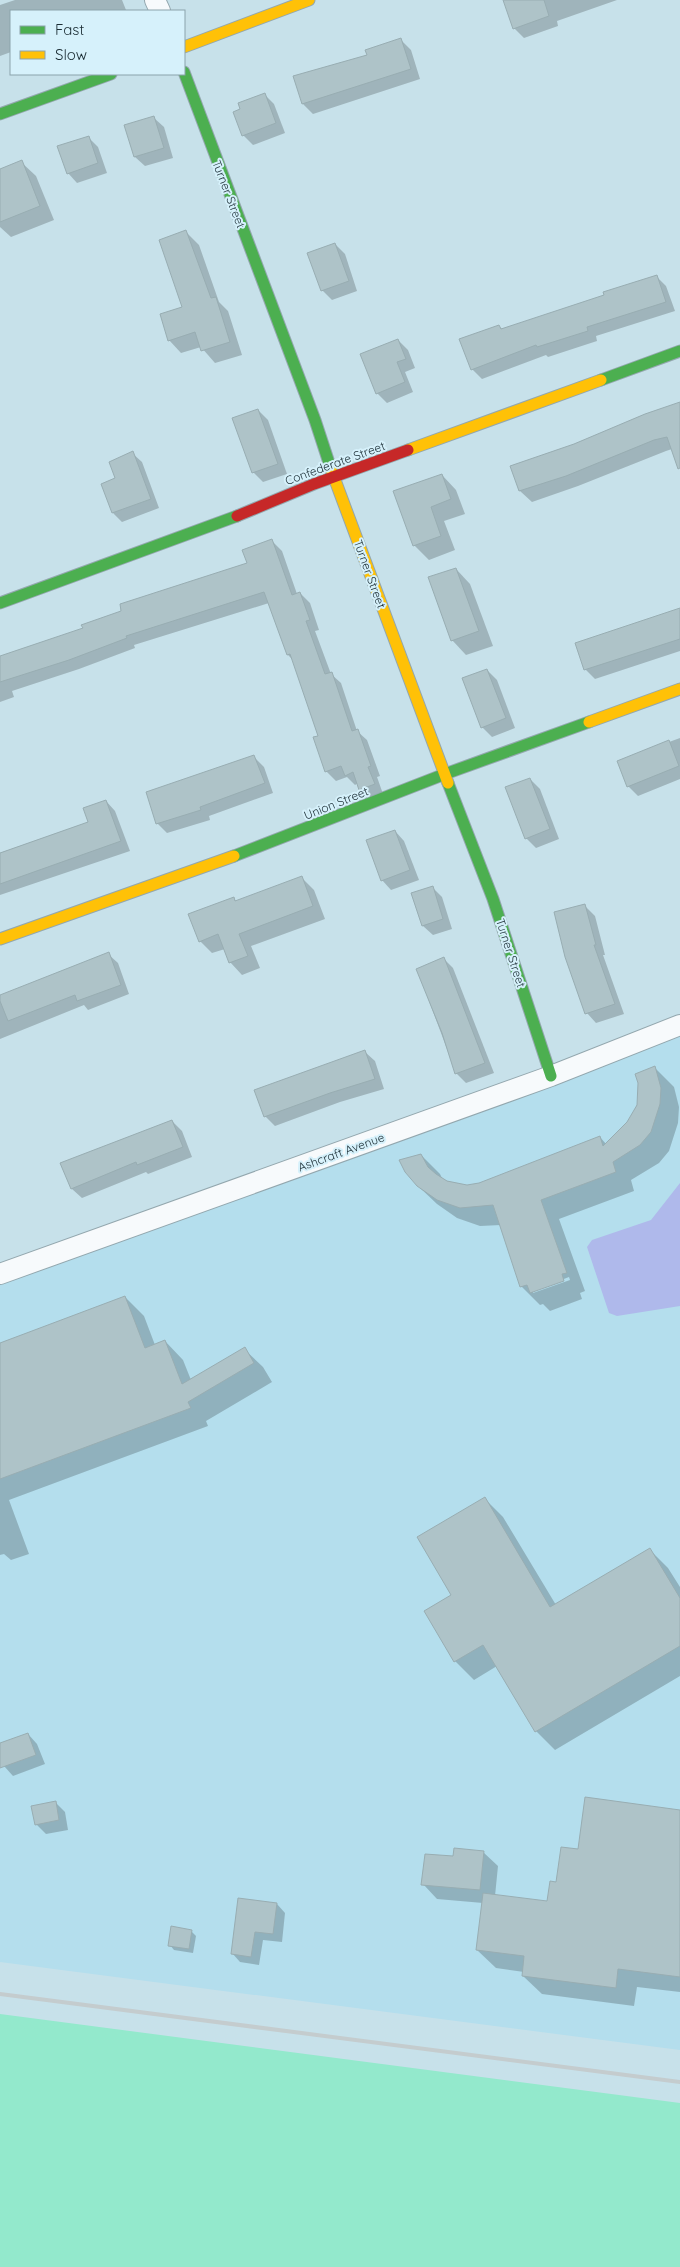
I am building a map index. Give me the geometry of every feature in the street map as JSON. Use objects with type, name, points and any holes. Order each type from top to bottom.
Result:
[{"type":"street","points":[[185,47],[308,0]]},
{"type":"street","points":[[0,114],[108,75]]},
{"type":"street","name":"Turner Street","points":[[185,75],[493,899],[551,1076]]},
{"type":"street","name":"Confederate Street","points":[[0,603],[201,530],[334,477],[680,351]]},
{"type":"street","name":"Union Street","points":[[0,939],[109,902],[300,832],[445,774],[680,689]]},
{"type":"street","name":"Ashcraft Avenue","points":[[0,1274],[551,1076],[680,1024]]},
{"type":"shaded area","points":[[680,1015],[680,2050],[0,1962],[0,1278]]},
{"type":"green space","points":[[0,2014],[680,2103],[680,2267],[0,2267]]},
{"type":"water","points":[[680,1183],[680,1306],[617,1316],[609,1313],[587,1247],[592,1240],[651,1220]]},
{"type":"building","points":[[503,0],[544,0],[549,16],[513,29]]},
{"type":"building","points":[[401,38],[411,69],[302,104],[293,76],[367,55],[365,50]]},
{"type":"building","points":[[265,93],[276,123],[242,136],[233,112],[240,109],[238,103]]},
{"type":"building","points":[[154,116],[164,148],[134,157],[124,125]]},
{"type":"building","points":[[89,136],[98,163],[67,174],[57,146]]},
{"type":"building","points":[[22,160],[40,206],[0,222],[0,169]]},
{"type":"building","points":[[186,230],[211,298],[216,297],[230,342],[201,351],[195,332],[168,341],[160,314],[182,307],[159,240]]},
{"type":"building","points":[[335,243],[349,281],[321,291],[307,253]]},
{"type":"building","points":[[657,275],[666,302],[587,327],[588,331],[537,347],[536,345],[471,370],[459,339],[499,325],[501,329],[604,295],[603,292]]},
{"type":"building","points":[[398,339],[406,359],[397,362],[405,382],[376,394],[360,354]]},
{"type":"building","points":[[680,402],[680,468],[678,469],[667,437],[654,440],[566,476],[519,491],[510,466],[574,444],[645,414]]},
{"type":"building","points":[[258,409],[278,464],[252,473],[232,418]]},
{"type":"building","points":[[133,451],[151,499],[112,513],[101,484],[115,478],[109,462]]},
{"type":"building","points":[[442,474],[451,499],[431,507],[441,536],[413,546],[393,491]]},
{"type":"building","points":[[272,539],[292,595],[300,592],[310,620],[306,621],[325,674],[332,672],[352,731],[358,729],[371,766],[368,767],[375,784],[359,790],[353,772],[345,776],[341,766],[325,772],[313,737],[318,736],[290,654],[287,655],[264,592],[126,636],[127,638],[69,660],[0,682],[0,656],[83,628],[81,625],[121,611],[120,604],[247,563],[242,550]]},
{"type":"building","points":[[456,568],[479,631],[451,641],[428,577]]},
{"type":"building","points":[[680,608],[680,639],[584,670],[575,643]]},
{"type":"building","points":[[487,669],[506,718],[481,728],[462,678]]},
{"type":"building","points":[[669,740],[679,766],[627,787],[617,761]]},
{"type":"building","points":[[254,755],[265,783],[200,807],[201,810],[156,824],[146,792]]},
{"type":"building","points":[[530,778],[550,829],[525,839],[505,787]]},
{"type":"building","points":[[106,800],[121,841],[0,884],[0,853],[88,822],[83,808]]},
{"type":"building","points":[[395,830],[410,870],[381,881],[366,840]]},
{"type":"building","points":[[302,876],[313,906],[239,934],[248,956],[229,963],[218,934],[199,942],[188,914],[234,897],[235,901]]},
{"type":"building","points":[[433,886],[443,919],[422,926],[411,893]]},
{"type":"building","points":[[585,904],[596,945],[594,945],[615,1004],[585,1014],[565,957],[554,912]]},
{"type":"building","points":[[109,952],[121,985],[77,1001],[75,995],[8,1021],[0,1001],[0,995]]},
{"type":"building","points":[[444,957],[485,1063],[455,1074],[442,1033],[416,969]]},
{"type":"building","points":[[365,1050],[375,1079],[264,1117],[254,1090]]},
{"type":"building","points":[[655,1066],[661,1088],[660,1104],[651,1132],[640,1145],[613,1162],[616,1172],[541,1200],[567,1273],[562,1274],[564,1281],[530,1293],[527,1285],[520,1287],[493,1205],[460,1208],[437,1200],[417,1186],[405,1172],[399,1160],[421,1154],[428,1167],[436,1174],[447,1181],[467,1185],[479,1183],[600,1136],[603,1146],[627,1122],[637,1105],[638,1083],[635,1074]]},
{"type":"building","points":[[172,1120],[183,1147],[137,1165],[136,1162],[71,1189],[60,1163]]},
{"type":"building","points":[[125,1296],[145,1348],[165,1340],[182,1384],[245,1347],[254,1363],[188,1402],[191,1408],[0,1479],[0,1343]]},
{"type":"building","points":[[485,1497],[550,1607],[650,1548],[680,1598],[680,1646],[535,1732],[483,1645],[454,1662],[424,1611],[451,1595],[417,1537]]},
{"type":"building","points":[[28,1733],[36,1755],[0,1768],[0,1743]]},
{"type":"building","points":[[585,1797],[680,1810],[680,1977],[618,1969],[616,1988],[522,1976],[524,1956],[476,1950],[483,1893],[547,1901],[550,1881],[556,1882],[561,1847],[578,1849]]},
{"type":"building","points":[[56,1801],[59,1820],[35,1825],[31,1806]]},
{"type":"building","points":[[454,1848],[484,1851],[480,1890],[421,1885],[425,1854],[453,1856]]},
{"type":"building","points":[[238,1898],[277,1903],[273,1934],[255,1932],[251,1957],[231,1954]]},
{"type":"building","points":[[171,1926],[192,1930],[189,1949],[168,1946]]},
{"type":"railway","points":[[0,1994],[680,2082]]},
{"type":"traffic: fast","points":[[0,114],[108,75]]},
{"type":"traffic: fast","points":[[185,75],[315,420],[332,472]]},
{"type":"traffic: fast","points":[[601,380],[680,351]]},
{"type":"traffic: fast","points":[[0,603],[237,516]]},
{"type":"traffic: fast","points":[[234,856],[445,774],[589,722]]},
{"type":"traffic: fast","points":[[448,783],[493,899],[551,1076]]},
{"type":"traffic: slow","points":[[185,47],[309,0]]},
{"type":"traffic: slow","points":[[408,450],[601,380]]},
{"type":"traffic: slow","points":[[332,472],[448,783]]},
{"type":"traffic: slow","points":[[589,722],[680,689]]},
{"type":"traffic: slow","points":[[0,939],[234,856]]},
{"type":"traffic: jam","points":[[237,516],[314,484],[408,450]]}]
